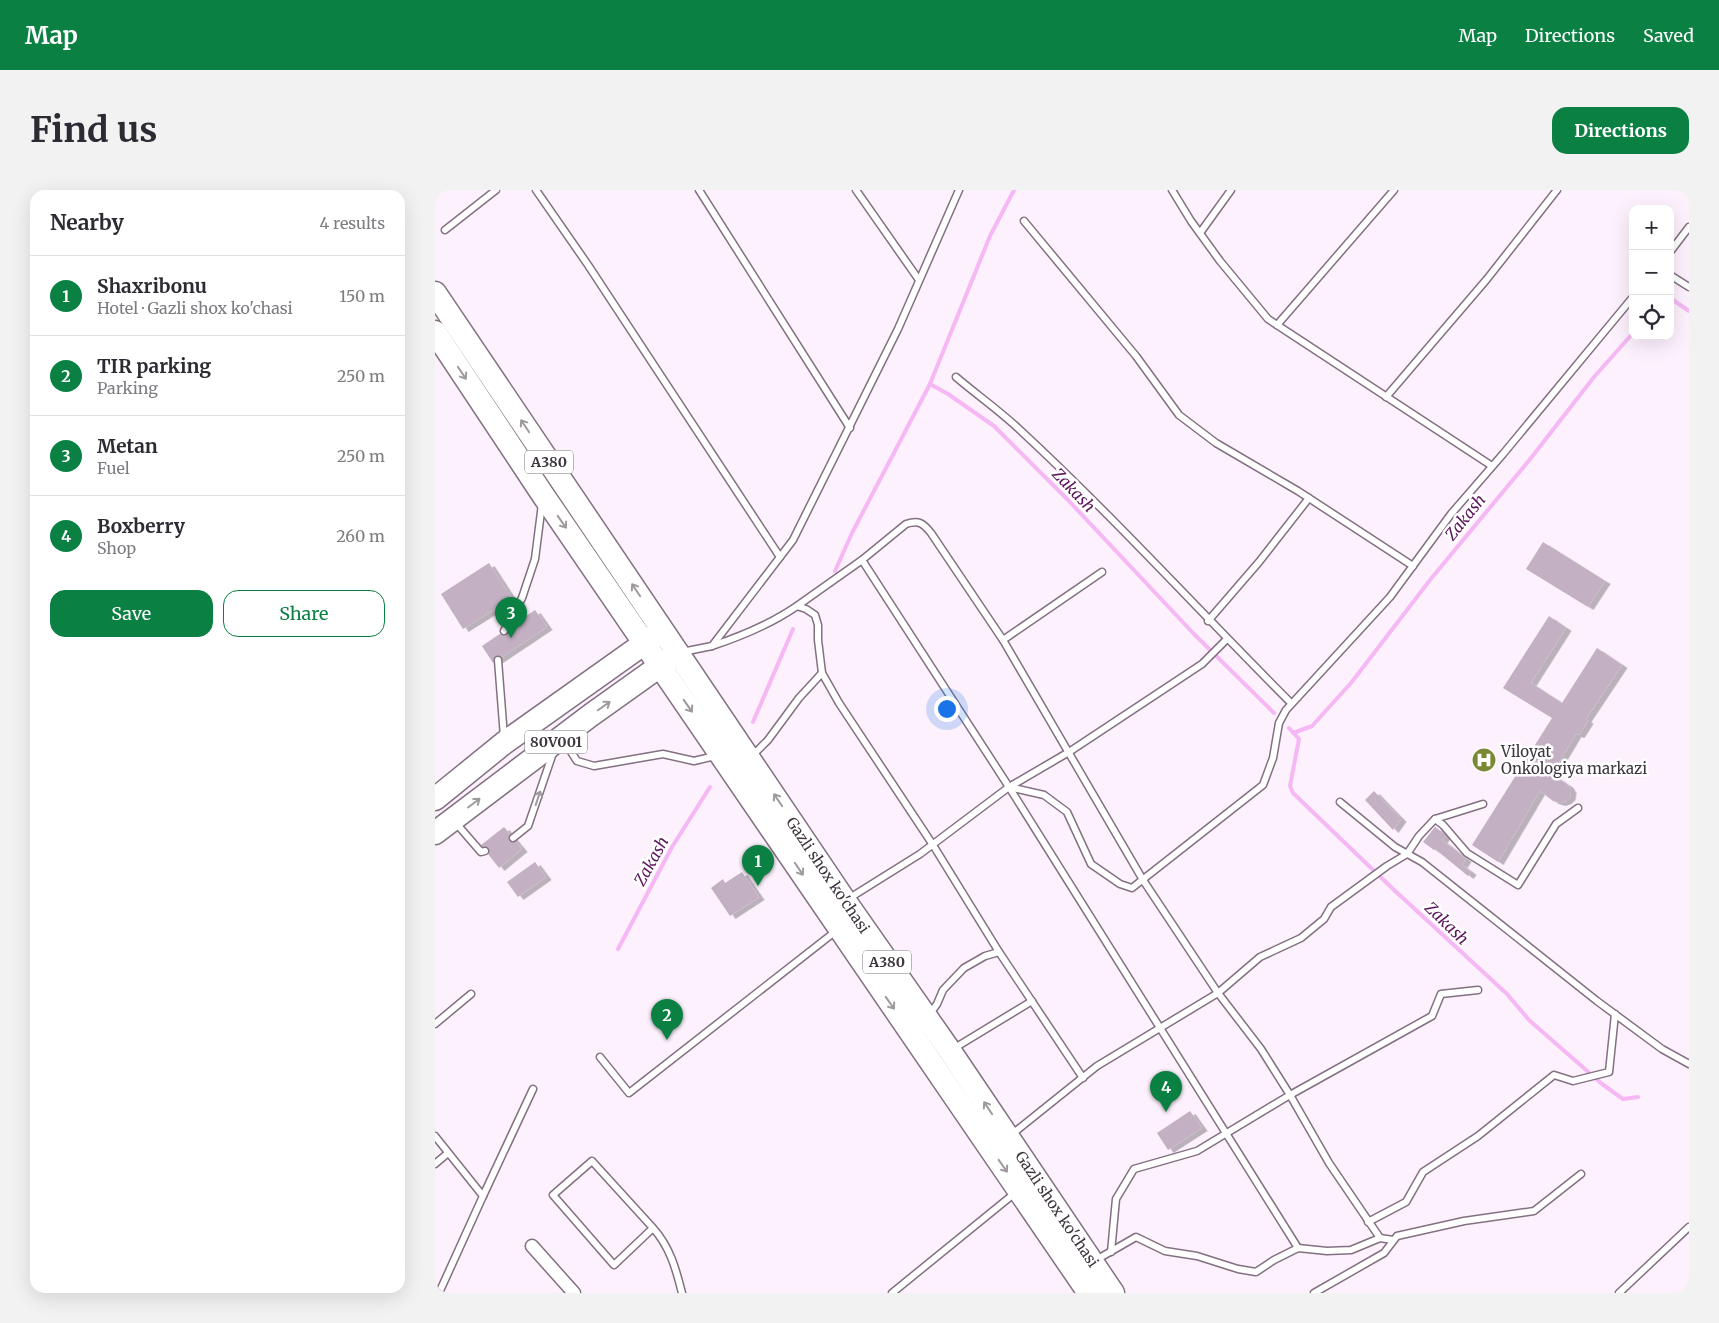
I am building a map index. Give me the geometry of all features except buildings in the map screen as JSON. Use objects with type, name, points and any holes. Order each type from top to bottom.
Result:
[{"type":"highway","name":"A380","points":[[435,293],[663,630]]},
{"type":"highway","name":"A380","points":[[435,332],[660,666]]},
{"type":"highway","name":"80V001","points":[[435,799],[505,743],[663,630]]},
{"type":"highway","name":"Gazli shox ko'chasi","points":[[663,630],[845,901],[1008,1137],[1102,1258],[1113,1293]]},
{"type":"highway","name":"80V001","points":[[435,833],[678,653]]},
{"type":"highway","name":"Gazli shox ko'chasi","points":[[660,666],[1089,1293]]},
{"type":"street","points":[[532,1246],[574,1293]]},
{"type":"lane","points":[[445,230],[496,190]]},
{"type":"lane","points":[[536,190],[593,273],[780,557]]},
{"type":"lane","points":[[699,190],[850,428]]},
{"type":"lane","points":[[856,190],[919,280]]},
{"type":"lane","points":[[712,646],[793,540],[898,329],[959,190]]},
{"type":"lane","points":[[1172,190],[1220,261],[1268,319],[1492,466]]},
{"type":"lane","points":[[1200,233],[1231,190]]},
{"type":"lane","points":[[1277,325],[1394,190]]},
{"type":"lane","points":[[1386,397],[1487,279],[1557,190]]},
{"type":"lane","points":[[1024,221],[1136,356],[1179,415],[1216,443],[1309,498],[1413,566]]},
{"type":"lane","points":[[1672,250],[1689,227]]},
{"type":"lane","points":[[1674,278],[1689,287]]},
{"type":"lane","points":[[1009,787],[1044,795],[1067,812],[1091,864],[1105,874],[1120,884],[1132,888],[1143,880],[1263,785],[1273,758],[1279,723],[1291,703],[1390,597],[1451,514],[1629,302]]},
{"type":"lane","points":[[955,377],[1019,429],[1103,511],[1209,621],[1225,642],[1291,703]]},
{"type":"lane","points":[[504,631],[522,598],[535,560],[543,495]]},
{"type":"lane","points":[[1209,621],[1259,562],[1309,498]]},
{"type":"lane","points":[[678,653],[712,646],[740,637],[773,621],[862,560],[906,524],[915,521],[924,525],[1003,640],[1143,880],[1218,993],[1261,1049],[1290,1094],[1329,1163],[1380,1238]]},
{"type":"lane","points":[[862,560],[1009,787],[1299,1248]]},
{"type":"lane","points":[[1003,640],[1102,572]]},
{"type":"lane","points":[[797,606],[815,615],[818,625],[822,673],[839,703],[933,845],[999,952],[1083,1078]]},
{"type":"lane","points":[[845,901],[933,845],[1009,787],[1069,752],[1202,664],[1225,642]]},
{"type":"lane","points":[[498,660],[505,743]]},
{"type":"lane","points":[[749,758],[768,740],[789,710],[822,673]]},
{"type":"lane","points":[[559,740],[577,761],[593,766],[663,754],[694,761],[721,754]]},
{"type":"lane","points":[[513,838],[529,826],[559,740]]},
{"type":"lane","points":[[1340,802],[1395,847],[1422,862],[1615,1014],[1662,1049],[1689,1064]]},
{"type":"lane","points":[[1008,1137],[1097,1066],[1218,993],[1260,957],[1301,938],[1324,919],[1331,907],[1387,866],[1407,854],[1419,836],[1435,819],[1483,804]]},
{"type":"lane","points":[[1435,819],[1443,825],[1467,853],[1518,885],[1556,824],[1578,808]]},
{"type":"lane","points":[[453,819],[461,831],[481,852],[485,851]]},
{"type":"lane","points":[[600,1057],[629,1093],[839,929]]},
{"type":"lane","points":[[926,1018],[937,1004],[943,990],[964,968],[985,956],[999,952]]},
{"type":"lane","points":[[1102,1258],[1116,1199],[1134,1169],[1197,1151],[1290,1094],[1432,1016],[1441,994],[1478,990]]},
{"type":"lane","points":[[435,1024],[471,994]]},
{"type":"lane","points":[[950,1051],[1032,1001]]},
{"type":"lane","points":[[1369,1222],[1406,1202],[1423,1172],[1478,1136],[1554,1075],[1573,1081],[1609,1072],[1615,1014]]},
{"type":"lane","points":[[439,1293],[533,1089]]},
{"type":"lane","points":[[435,1136],[483,1196]]},
{"type":"lane","points":[[435,1164],[448,1153]]},
{"type":"lane","points":[[653,1228],[614,1265],[553,1195],[592,1161],[653,1228],[662,1238],[675,1265],[682,1293]]},
{"type":"lane","points":[[1314,1293],[1384,1253],[1397,1236],[1464,1220],[1534,1211],[1581,1174]]},
{"type":"lane","points":[[892,1293],[1019,1190]]},
{"type":"lane","points":[[1619,1293],[1689,1227]]},
{"type":"lane","points":[[1102,1258],[1136,1237],[1165,1251],[1197,1256],[1239,1269],[1256,1272],[1274,1260],[1299,1248],[1327,1251],[1351,1250],[1380,1238],[1393,1240]]},
{"type":"waterway","name":"Zakash","points":[[835,571],[852,533],[930,384],[990,236],[1014,190]]},
{"type":"waterway","name":"Zakash","points":[[1674,301],[1689,311]]},
{"type":"waterway","name":"Zakash","points":[[1293,733],[1312,726],[1351,683],[1430,580],[1531,458],[1594,377],[1629,338]]},
{"type":"waterway","name":"Zakash","points":[[930,384],[948,394],[994,426],[1068,500],[1194,634],[1274,713]]},
{"type":"waterway","name":"Zakash","points":[[753,722],[793,629]]},
{"type":"waterway","name":"Zakash","points":[[1289,728],[1299,739],[1290,786],[1293,793],[1393,889],[1507,994],[1529,1020],[1602,1084],[1623,1099],[1638,1097]]},
{"type":"waterway","name":"Zakash","points":[[618,949],[672,847],[710,787]]},
{"type":"place","name":"Metan","points":[[511,638]]},
{"type":"place","name":"Viloyat Onkologiya markazi","points":[[1484,760]]},
{"type":"place","name":"Shaxribonu","points":[[758,886]]},
{"type":"place","name":"TIR parking","points":[[667,1040]]},
{"type":"place","name":"Boxberry","points":[[1166,1112]]}]
